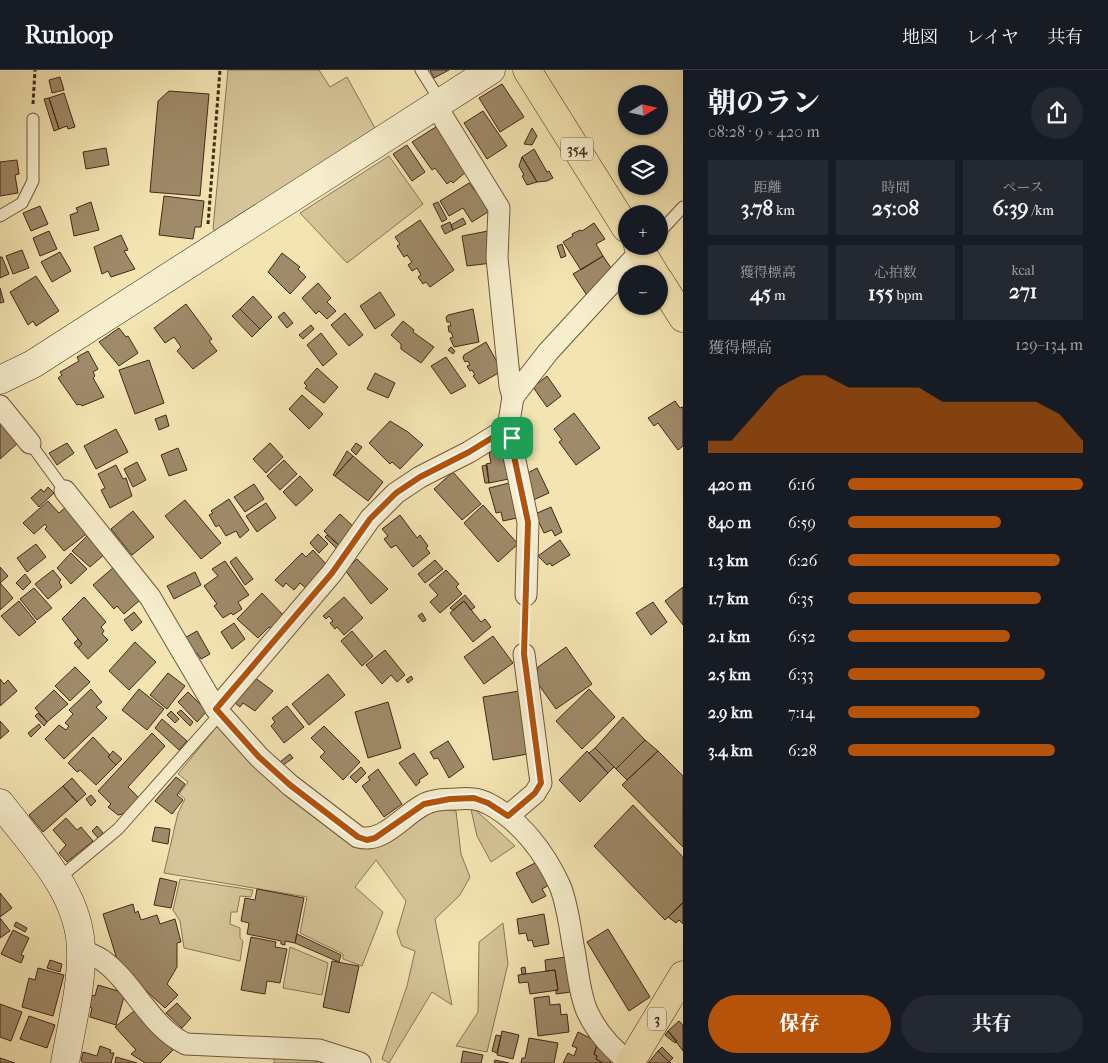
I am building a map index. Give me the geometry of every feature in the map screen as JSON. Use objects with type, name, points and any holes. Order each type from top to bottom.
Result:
[{"type":"main road","name":"354","points":[[527,70],[618,215]]},
{"type":"main road","points":[[668,294],[683,318]]},
{"type":"main road","name":"3","points":[[630,1063],[683,975]]},
{"type":"street","points":[[0,380],[32,364],[491,70]]},
{"type":"street","points":[[439,104],[499,208],[497,258],[510,386],[513,397],[508,428],[528,522],[526,595]]},
{"type":"street","points":[[513,397],[548,352],[643,255]]},
{"type":"street","points":[[0,406],[30,443]]},
{"type":"street","points":[[218,712],[332,573],[370,519],[396,493],[420,477],[469,452],[508,428]]},
{"type":"street","points":[[65,491],[150,597],[218,712],[259,757],[290,785],[358,837],[367,840],[375,838],[424,804],[450,799],[474,798],[488,803],[508,816],[530,837],[545,858],[560,887],[573,945],[581,994],[587,1012],[594,1025],[619,1054],[630,1063]]},
{"type":"street","points":[[508,816],[535,793],[541,783],[524,654]]},
{"type":"street","points":[[0,803],[58,879],[76,916],[81,950],[80,969],[65,1063]]},
{"type":"street","points":[[81,950],[102,959],[168,1032],[200,1055],[319,1050],[360,1063]]},
{"type":"lane","points":[[421,70],[439,104]]},
{"type":"lane","points":[[0,216],[22,203],[33,181],[32,119]]},
{"type":"lane","points":[[668,225],[683,207]]},
{"type":"lane","points":[[30,443],[65,491]]},
{"type":"lane","points":[[58,879],[118,829],[218,712]]},
{"type":"path","points":[[32,119],[35,70]]},
{"type":"path","points":[[206,252],[220,70]]},
{"type":"path","points":[[524,654],[526,595]]},
{"type":"shaded area","points":[[228,70],[319,70],[330,87],[347,77],[376,130],[217,232],[213,229]]},
{"type":"shaded area","points":[[389,156],[423,204],[347,263],[300,213]]},
{"type":"shaded area","points":[[218,725],[358,845],[369,849],[435,808],[456,811],[461,854],[470,877],[460,895],[435,919],[452,1005],[432,992],[389,1063],[382,1059],[407,986],[415,951],[402,946],[397,932],[406,901],[376,860],[355,887],[383,912],[362,966],[343,959],[343,954],[300,933],[307,897],[164,873],[178,813],[185,799],[179,794],[188,782],[178,774]]},
{"type":"shaded area","points":[[470,805],[515,846],[491,862],[477,836]]},
{"type":"shaded area","points":[[180,879],[253,890],[251,897],[240,896],[237,912],[231,912],[230,924],[240,928],[240,938],[243,941],[240,961],[184,948],[180,921],[173,910]]},
{"type":"shaded area","points":[[503,923],[508,964],[487,1052],[456,1046],[478,1012],[479,942]]},
{"type":"shaded area","points":[[290,947],[328,963],[322,995],[283,988]]},
{"type":"shaded area","points":[[274,1055],[329,1063],[274,1063]]},
{"type":"building","points":[[430,70],[449,70],[434,78]]},
{"type":"building","points":[[60,77],[64,90],[52,93],[49,80]]},
{"type":"building","points":[[502,84],[524,117],[500,132],[479,98]]},
{"type":"building","points":[[169,91],[209,94],[200,196],[150,192],[158,101]]},
{"type":"building","points":[[64,93],[75,127],[68,129],[67,126],[59,129],[49,98]]},
{"type":"building","points":[[49,98],[59,129],[54,131],[44,99]]},
{"type":"building","points":[[483,111],[507,146],[487,159],[464,123]]},
{"type":"building","points":[[439,125],[467,171],[453,183],[451,181],[447,184],[435,168],[432,170],[412,142]]},
{"type":"building","points":[[532,128],[537,136],[532,145],[524,144]]},
{"type":"building","points":[[407,145],[425,172],[412,181],[393,154]]},
{"type":"building","points":[[106,148],[109,165],[86,169],[83,152]]},
{"type":"building","points":[[534,149],[547,172],[549,171],[553,178],[537,182],[522,157]]},
{"type":"building","points":[[522,157],[537,182],[527,185],[519,166]]},
{"type":"building","points":[[17,160],[19,174],[15,175],[18,193],[0,196],[0,162]]},
{"type":"building","points":[[469,183],[475,191],[478,189],[491,210],[472,222],[463,208],[449,216],[440,201]]},
{"type":"building","points":[[164,196],[204,201],[201,227],[195,227],[193,239],[159,235]]},
{"type":"building","points":[[91,202],[99,230],[74,236],[70,215],[78,212],[76,208]]},
{"type":"building","points":[[438,202],[447,219],[442,222],[433,204]]},
{"type":"building","points":[[40,206],[48,224],[31,231],[23,213]]},
{"type":"building","points":[[463,218],[466,224],[453,230],[451,225]]},
{"type":"building","points":[[420,220],[454,270],[430,287],[426,282],[423,284],[418,277],[421,275],[417,268],[412,271],[408,265],[412,262],[407,255],[404,257],[397,246],[400,244],[395,237]]},
{"type":"building","points":[[450,222],[453,230],[445,234],[441,226]]},
{"type":"building","points":[[594,223],[605,239],[596,244],[603,256],[581,270],[563,242],[573,236],[572,234],[580,230],[582,231]]},
{"type":"building","points":[[49,231],[57,249],[40,256],[33,238]]},
{"type":"building","points":[[488,231],[492,263],[467,266],[462,236]]},
{"type":"building","points":[[121,235],[128,250],[124,251],[135,269],[111,277],[108,271],[102,274],[94,247]]},
{"type":"building","points":[[562,244],[566,256],[561,258],[557,246]]},
{"type":"building","points":[[22,250],[29,268],[13,274],[6,256]]},
{"type":"building","points":[[60,252],[71,271],[52,282],[41,262]]},
{"type":"building","points":[[282,253],[300,267],[298,269],[306,277],[290,294],[268,272]]},
{"type":"building","points":[[603,256],[613,271],[588,297],[573,274]]},
{"type":"building","points":[[0,257],[2,257],[9,274],[0,278]]},
{"type":"building","points":[[36,276],[59,311],[36,326],[33,321],[28,325],[10,292]]},
{"type":"building","points":[[318,283],[331,298],[327,302],[336,311],[327,319],[319,311],[316,314],[302,298]]},
{"type":"building","points":[[0,288],[4,302],[0,303]]},
{"type":"building","points":[[380,292],[395,315],[375,329],[360,306]]},
{"type":"building","points":[[253,296],[272,317],[260,329],[240,309]]},
{"type":"building","points":[[186,304],[212,339],[209,341],[217,351],[193,369],[177,351],[181,347],[174,337],[165,343],[154,328]]},
{"type":"building","points":[[240,309],[260,329],[252,337],[232,316]]},
{"type":"building","points":[[473,309],[479,342],[454,347],[450,338],[453,337],[451,332],[449,332],[448,326],[451,326],[450,322],[447,322],[446,317]]},
{"type":"building","points":[[284,312],[293,323],[287,328],[278,317]]},
{"type":"building","points":[[345,313],[363,335],[349,346],[331,325]]},
{"type":"building","points":[[403,321],[414,330],[413,332],[434,347],[421,363],[401,349],[401,344],[391,335]]},
{"type":"building","points":[[311,325],[314,329],[303,339],[299,335]]},
{"type":"building","points":[[119,328],[126,337],[128,336],[138,353],[119,366],[99,342]]},
{"type":"building","points":[[321,333],[337,354],[323,366],[307,345]]},
{"type":"building","points":[[486,342],[502,371],[479,384],[473,376],[475,375],[472,370],[470,371],[467,366],[470,365],[468,361],[465,362],[463,358],[464,355]]},
{"type":"building","points":[[451,347],[455,351],[453,354],[448,350]]},
{"type":"building","points":[[88,351],[98,369],[93,372],[95,376],[93,378],[104,397],[82,406],[80,404],[77,405],[58,378],[62,375],[60,372],[79,361],[77,357]]},
{"type":"building","points":[[446,357],[466,386],[451,394],[431,366]]},
{"type":"building","points":[[149,360],[164,403],[135,414],[119,370]]},
{"type":"building","points":[[317,368],[338,387],[324,403],[305,388],[307,386],[304,383]]},
{"type":"building","points":[[375,373],[395,383],[388,398],[367,389]]},
{"type":"building","points":[[547,376],[561,396],[547,407],[533,387]]},
{"type":"building","points":[[302,395],[323,414],[309,429],[289,409]]},
{"type":"building","points":[[675,401],[680,408],[683,407],[683,446],[678,450],[658,423],[654,426],[648,418]]},
{"type":"building","points":[[574,413],[600,448],[576,465],[559,442],[562,440],[554,429]]},
{"type":"building","points":[[166,415],[169,426],[159,430],[155,419]]},
{"type":"building","points":[[0,421],[19,442],[0,459]]},
{"type":"building","points":[[390,421],[408,432],[423,445],[400,469],[392,462],[390,464],[369,443]]},
{"type":"building","points":[[116,429],[128,452],[96,469],[84,446]]},
{"type":"building","points":[[67,443],[74,453],[57,465],[49,453]]},
{"type":"building","points":[[270,443],[283,457],[266,473],[253,459]]},
{"type":"building","points":[[356,443],[362,447],[356,455],[351,450]]},
{"type":"building","points":[[178,448],[187,470],[169,476],[161,455]]},
{"type":"building","points":[[501,450],[509,479],[489,483],[486,464],[491,463],[489,452]]},
{"type":"building","points":[[347,451],[353,456],[335,476],[333,475]]},
{"type":"building","points":[[353,456],[383,482],[368,501],[335,476]]},
{"type":"building","points":[[284,460],[297,474],[280,490],[267,476]]},
{"type":"building","points":[[137,462],[146,480],[133,487],[124,469]]},
{"type":"building","points":[[116,465],[123,479],[126,478],[132,496],[110,508],[101,490],[105,488],[98,474]]},
{"type":"building","points":[[487,465],[489,483],[485,483],[482,466]]},
{"type":"building","points":[[537,468],[549,493],[531,501],[526,474]]},
{"type":"building","points":[[453,472],[481,504],[462,520],[434,489]]},
{"type":"building","points":[[300,476],[313,490],[296,506],[283,492]]},
{"type":"building","points":[[509,483],[517,518],[503,521],[501,512],[496,513],[489,488]]},
{"type":"building","points":[[254,484],[264,499],[245,512],[234,497]]},
{"type":"building","points":[[48,487],[54,493],[39,507],[31,498],[41,489],[44,492]]},
{"type":"building","points":[[229,499],[249,530],[240,538],[236,531],[226,536],[219,525],[216,527],[209,515],[213,513],[211,511]]},
{"type":"building","points":[[185,500],[221,543],[201,559],[165,516]]},
{"type":"building","points":[[48,501],[59,513],[67,506],[89,532],[64,551],[45,529],[47,527],[45,524],[34,534],[23,523]]},
{"type":"building","points":[[266,503],[276,518],[257,532],[246,516]]},
{"type":"building","points":[[483,505],[518,544],[498,562],[464,523]]},
{"type":"building","points":[[551,507],[562,532],[555,536],[552,530],[544,533],[535,514]]},
{"type":"building","points":[[133,511],[154,537],[132,555],[111,529]]},
{"type":"building","points":[[340,514],[355,528],[339,545],[324,531]]},
{"type":"building","points":[[400,515],[417,538],[420,535],[428,546],[426,548],[430,553],[413,567],[396,545],[391,548],[384,539],[388,536],[382,529]]},
{"type":"building","points":[[318,534],[328,544],[319,553],[310,543]]},
{"type":"building","points":[[327,535],[339,545],[336,548],[325,537]]},
{"type":"building","points":[[87,536],[107,552],[90,567],[72,551]]},
{"type":"building","points":[[560,540],[570,555],[552,566],[550,563],[547,565],[538,556]]},
{"type":"building","points":[[36,544],[46,557],[27,572],[17,558]]},
{"type":"building","points":[[313,550],[327,565],[308,590],[300,583],[294,590],[286,583],[283,587],[275,580],[302,553],[306,557]]},
{"type":"building","points":[[71,553],[87,569],[71,584],[57,568]]},
{"type":"building","points":[[236,557],[253,579],[245,585],[230,562]]},
{"type":"building","points":[[357,559],[388,589],[371,604],[345,570]]},
{"type":"building","points":[[435,560],[443,569],[425,583],[418,574]]},
{"type":"building","points":[[225,561],[249,595],[238,602],[242,609],[233,615],[231,613],[223,618],[214,606],[217,604],[204,586],[218,576],[212,569]]},
{"type":"building","points":[[0,567],[8,576],[0,583]]},
{"type":"building","points":[[114,567],[140,600],[124,614],[117,606],[114,609],[93,585]]},
{"type":"building","points":[[53,570],[61,580],[59,582],[62,587],[48,599],[35,584]]},
{"type":"building","points":[[446,570],[459,584],[456,587],[462,594],[440,613],[430,602],[438,595],[429,585]]},
{"type":"building","points":[[195,572],[201,585],[174,599],[167,586]]},
{"type":"building","points":[[25,574],[31,582],[23,590],[16,583]]},
{"type":"building","points":[[0,583],[13,598],[0,610]]},
{"type":"building","points":[[683,587],[683,625],[665,601]]},
{"type":"building","points":[[34,588],[52,608],[37,620],[20,599]]},
{"type":"building","points":[[262,593],[286,618],[274,631],[269,627],[258,638],[237,619]]},
{"type":"building","points":[[465,595],[475,607],[471,610],[464,601],[453,610],[450,608]]},
{"type":"building","points":[[84,597],[106,622],[101,627],[104,631],[102,634],[108,640],[88,659],[78,648],[82,644],[62,619]]},
{"type":"building","points":[[344,597],[363,618],[344,635],[337,627],[335,629],[330,623],[333,621],[329,616],[326,619],[323,616]]},
{"type":"building","points":[[19,601],[36,622],[19,636],[1,616]]},
{"type":"building","points":[[464,601],[481,622],[485,619],[491,627],[473,642],[450,613]]},
{"type":"building","points":[[653,602],[667,622],[651,635],[636,613]]},
{"type":"building","points":[[134,612],[142,622],[132,631],[124,620]]},
{"type":"building","points":[[422,613],[426,620],[423,622],[418,616]]},
{"type":"building","points":[[234,623],[245,639],[232,649],[221,632]]},
{"type":"building","points":[[197,631],[210,654],[201,659],[197,653],[191,657],[181,640]]},
{"type":"building","points":[[352,631],[373,656],[362,666],[341,641]]},
{"type":"building","points":[[493,636],[513,663],[484,684],[464,657]]},
{"type":"building","points":[[78,639],[82,644],[78,648],[74,643]]},
{"type":"building","points":[[135,642],[156,662],[129,690],[109,671]]},
{"type":"building","points":[[566,647],[592,684],[556,709],[536,681],[538,667]]},
{"type":"building","points":[[385,650],[405,675],[397,682],[391,675],[382,684],[366,665]]},
{"type":"building","points":[[75,667],[90,682],[70,701],[55,686]]},
{"type":"building","points":[[168,673],[185,686],[167,709],[150,695]]},
{"type":"building","points":[[328,674],[345,695],[309,725],[292,704]]},
{"type":"building","points":[[411,676],[413,679],[408,683],[406,680]]},
{"type":"building","points":[[254,677],[273,691],[255,711],[243,703],[240,707],[235,703],[244,689],[246,691],[249,687],[246,685]]},
{"type":"building","points":[[0,679],[4,684],[8,680],[17,691],[0,706]]},
{"type":"building","points":[[91,689],[102,702],[96,707],[107,718],[64,759],[45,739],[59,725],[66,730],[69,726],[65,723],[73,714],[69,710]]},
{"type":"building","points":[[139,689],[164,709],[147,730],[122,710]]},
{"type":"building","points":[[589,689],[615,717],[582,749],[556,721]]},
{"type":"building","points":[[54,690],[68,704],[47,722],[35,708]]},
{"type":"building","points":[[519,691],[528,754],[493,760],[483,697]]},
{"type":"building","points":[[188,692],[207,711],[197,722],[178,702]]},
{"type":"building","points":[[388,702],[401,748],[368,758],[355,712]]},
{"type":"building","points":[[287,706],[304,727],[284,743],[271,726],[275,722],[272,718]]},
{"type":"building","points":[[181,710],[193,722],[190,726],[177,713]]},
{"type":"building","points":[[171,711],[179,719],[175,723],[167,715]]},
{"type":"building","points":[[38,713],[47,722],[44,726],[35,716]]},
{"type":"building","points":[[623,717],[645,740],[616,769],[595,748]]},
{"type":"building","points":[[162,719],[187,741],[179,750],[155,728]]},
{"type":"building","points":[[0,721],[9,731],[0,739]]},
{"type":"building","points":[[39,724],[41,727],[31,737],[28,733]]},
{"type":"building","points":[[324,726],[360,762],[343,780],[320,757],[325,752],[311,738]]},
{"type":"building","points":[[152,733],[165,746],[128,787],[139,798],[123,814],[118,815],[108,807],[111,804],[98,791]]},
{"type":"building","points":[[93,737],[110,755],[108,757],[116,765],[96,785],[80,770],[77,772],[68,763]]},
{"type":"building","points":[[645,740],[658,751],[627,780],[616,769]]},
{"type":"building","points":[[448,741],[464,767],[449,778],[438,758],[434,759],[430,752]]},
{"type":"building","points":[[595,748],[614,767],[608,773],[589,753]]},
{"type":"building","points":[[113,751],[122,759],[116,765],[108,757]]},
{"type":"building","points":[[587,751],[608,773],[580,802],[559,780]]},
{"type":"building","points":[[658,751],[683,776],[683,847],[622,785]]},
{"type":"building","points":[[414,753],[428,774],[419,780],[420,782],[416,786],[399,763]]},
{"type":"building","points":[[290,754],[293,758],[282,766],[280,762]]},
{"type":"building","points":[[361,767],[366,773],[356,783],[350,777]]},
{"type":"building","points":[[378,769],[402,804],[384,817],[362,786],[370,780],[368,777]]},
{"type":"building","points":[[176,777],[185,784],[177,795],[183,800],[172,814],[155,801]]},
{"type":"building","points":[[72,778],[86,794],[77,802],[63,786]]},
{"type":"building","points":[[63,786],[77,802],[43,832],[29,815]]},
{"type":"building","points":[[91,795],[96,801],[91,806],[86,799]]},
{"type":"building","points":[[633,805],[683,857],[683,903],[665,920],[594,846]]},
{"type":"building","points":[[66,818],[77,830],[81,827],[93,841],[67,862],[59,853],[66,845],[53,830]]},
{"type":"building","points":[[97,826],[103,833],[98,838],[92,831]]},
{"type":"building","points":[[155,827],[170,829],[168,844],[152,841]]},
{"type":"building","points":[[537,862],[549,885],[542,889],[546,896],[532,903],[516,873]]},
{"type":"building","points":[[160,878],[177,882],[171,908],[154,905]]},
{"type":"building","points":[[257,889],[304,898],[295,943],[285,941],[285,945],[281,944],[281,941],[247,934],[249,923],[241,921],[245,898],[255,900]]},
{"type":"building","points":[[0,893],[12,908],[0,917]]},
{"type":"building","points":[[683,902],[683,924],[679,920],[676,923],[668,917]]},
{"type":"building","points":[[133,904],[135,913],[138,911],[141,920],[157,915],[160,924],[175,919],[181,942],[177,943],[177,967],[167,984],[178,995],[165,1008],[119,966],[103,914]]},
{"type":"building","points":[[544,914],[549,944],[534,947],[532,940],[528,941],[526,933],[519,934],[517,919]]},
{"type":"building","points":[[0,918],[10,931],[0,938]]},
{"type":"building","points":[[16,922],[27,928],[25,932],[14,926]]},
{"type":"building","points":[[608,929],[650,997],[629,1011],[587,942]]},
{"type":"building","points":[[13,930],[29,938],[21,955],[24,956],[21,963],[1,954]]},
{"type":"building","points":[[297,934],[341,955],[339,962],[295,943]]},
{"type":"building","points":[[251,937],[276,942],[275,947],[287,949],[280,983],[267,981],[265,994],[241,990]]},
{"type":"building","points":[[566,957],[571,992],[556,994],[556,990],[558,990],[555,970],[546,971],[545,960]]},
{"type":"building","points":[[50,960],[62,964],[60,972],[47,968]]},
{"type":"building","points":[[332,961],[359,966],[349,1013],[323,1007]]},
{"type":"building","points":[[525,967],[526,974],[522,974],[521,968]]},
{"type":"building","points":[[38,968],[64,975],[53,1016],[22,1007],[29,978],[35,980]]},
{"type":"building","points":[[555,970],[558,990],[530,994],[528,982],[519,983],[518,975]]},
{"type":"building","points":[[98,985],[125,993],[116,1025],[90,1017],[92,1008],[88,1006],[92,995],[95,996]]},
{"type":"building","points":[[549,996],[550,1005],[560,1004],[561,1015],[567,1014],[569,1032],[538,1036],[534,998]]},
{"type":"building","points":[[177,1003],[191,1018],[182,1028],[166,1013]]},
{"type":"building","points":[[0,1004],[22,1012],[11,1041],[0,1037]]},
{"type":"building","points":[[134,1011],[176,1047],[160,1063],[145,1063],[131,1054],[136,1050],[115,1027]]},
{"type":"building","points":[[29,1016],[55,1025],[47,1048],[20,1039]]},
{"type":"building","points":[[679,1021],[683,1025],[683,1051],[668,1031]]},
{"type":"building","points":[[502,1031],[519,1035],[513,1059],[497,1055]]},
{"type":"building","points":[[668,1031],[677,1041],[675,1043],[665,1035]]},
{"type":"building","points":[[578,1032],[598,1042],[594,1054],[597,1056],[596,1059],[603,1063],[563,1063],[568,1053],[574,1056],[577,1048],[572,1046]]},
{"type":"building","points":[[496,1035],[501,1036],[497,1053],[492,1051]]},
{"type":"building","points":[[529,1038],[558,1043],[554,1063],[521,1063],[522,1058],[525,1058]]},
{"type":"building","points":[[598,1042],[612,1056],[610,1063],[603,1063],[596,1059],[597,1056],[594,1054]]},
{"type":"building","points":[[100,1046],[111,1050],[110,1053],[114,1053],[111,1063],[83,1063],[81,1061],[83,1052],[97,1056]]},
{"type":"building","points":[[662,1047],[673,1058],[669,1062],[658,1051]]},
{"type":"building","points":[[463,1051],[483,1055],[481,1063],[461,1063]]},
{"type":"building","points":[[658,1051],[669,1062],[671,1063],[648,1063]]},
{"type":"building","points":[[116,1057],[137,1063],[115,1063]]},
{"type":"building","points":[[0,1058],[15,1063],[0,1063]]},
{"type":"building","points":[[495,1060],[509,1063],[494,1063]]},
{"type":"route","points":[[508,428],[512,438],[528,522],[524,654],[541,783],[535,793],[508,816],[488,803],[474,798],[450,799],[424,804],[400,820],[384,834],[375,838],[367,840],[358,837],[290,785],[259,757],[216,709],[332,573],[370,519],[396,493],[420,477],[469,452],[508,428]]}]
